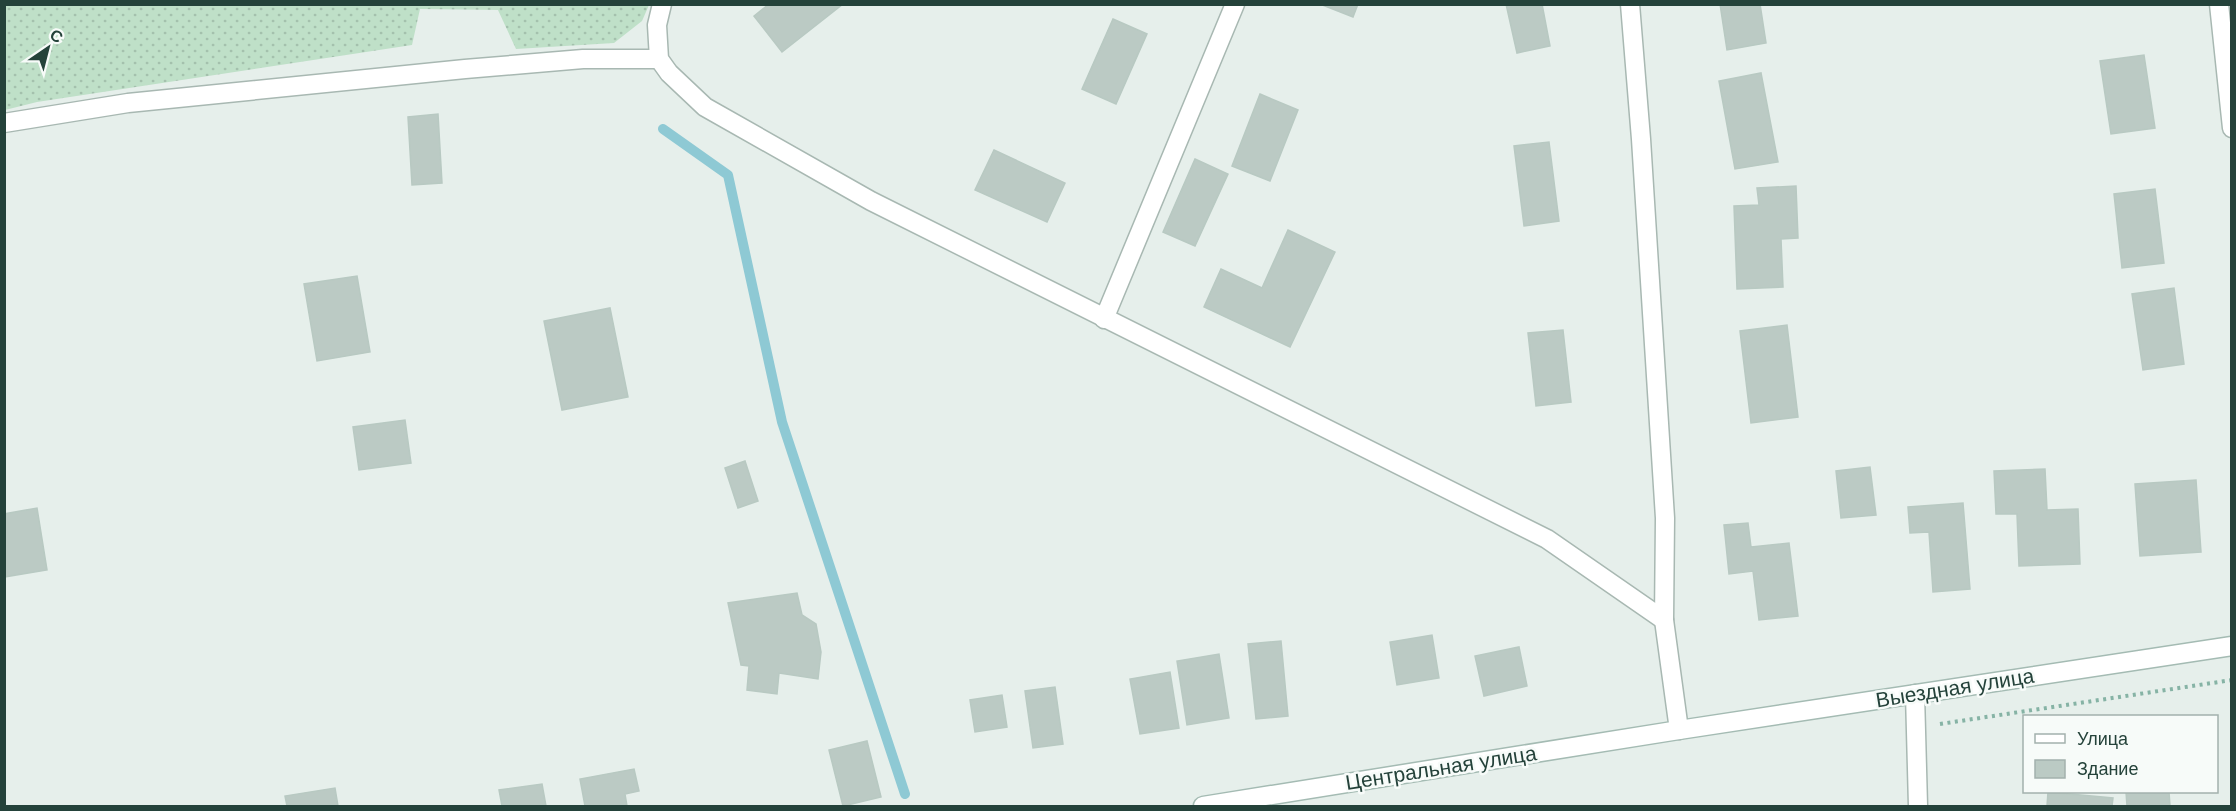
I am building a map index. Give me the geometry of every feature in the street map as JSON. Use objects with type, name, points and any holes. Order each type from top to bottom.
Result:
[{"type":"street","points":[[662,4],[657,25],[659,59],[669,73],[705,107],[871,201],[1547,539],[1664,620]]},
{"type":"street","points":[[1104,319],[1235,4]]},
{"type":"street","points":[[1630,4],[1641,139],[1665,518],[1664,620],[1678,730]]},
{"type":"street","points":[[2218,4],[2232,128]]},
{"type":"street","points":[[4,123],[128,103],[453,70],[583,59],[659,59]]},
{"type":"street","name":"Выездная улица","points":[[1678,730],[2232,646]]},
{"type":"street","points":[[1915,694],[1918,807]]},
{"type":"street","name":"Центральная улица","points":[[1203,807],[1678,730]]},
{"type":"path","points":[[1916,727],[2232,680]]},
{"type":"green space","points":[[4,5],[649,5],[642,21],[614,43],[516,49],[498,10],[420,9],[412,45],[37,102],[5,110]]},
{"type":"building","points":[[769,4],[843,4],[782,52],[754,16]]},
{"type":"building","points":[[1320,4],[1358,4],[1353,17]]},
{"type":"building","points":[[1506,4],[1542,4],[1550,46],[1517,53]]},
{"type":"building","points":[[1720,4],[1760,4],[1766,43],[1727,50]]},
{"type":"building","points":[[1113,19],[1147,34],[1116,104],[1082,89]]},
{"type":"building","points":[[2144,55],[2155,128],[2111,134],[2100,61]]},
{"type":"building","points":[[1761,73],[1778,162],[1735,169],[1719,81]]},
{"type":"building","points":[[1260,94],[1298,110],[1270,181],[1232,166]]},
{"type":"building","points":[[438,114],[442,183],[412,185],[408,117]]},
{"type":"building","points":[[1549,142],[1559,221],[1524,226],[1514,146]]},
{"type":"building","points":[[994,150],[1065,183],[1047,222],[975,190]]},
{"type":"building","points":[[1195,159],[1228,174],[1195,246],[1163,232]]},
{"type":"building","points":[[1796,186],[1798,238],[1781,239],[1783,287],[1737,289],[1734,206],[1759,205],[1757,188]]},
{"type":"building","points":[[2155,189],[2164,263],[2122,268],[2114,194]]},
{"type":"building","points":[[1288,230],[1335,252],[1290,347],[1204,307],[1221,269],[1262,288]]},
{"type":"building","points":[[357,276],[370,352],[317,361],[304,284]]},
{"type":"building","points":[[2174,288],[2184,364],[2143,370],[2132,294]]},
{"type":"building","points":[[610,308],[628,397],[562,410],[544,321]]},
{"type":"building","points":[[1787,325],[1798,417],[1751,423],[1740,331]]},
{"type":"building","points":[[1563,330],[1571,402],[1536,406],[1528,333]]},
{"type":"building","points":[[405,420],[411,463],[359,470],[353,427]]},
{"type":"building","points":[[745,461],[758,501],[738,508],[725,468]]},
{"type":"building","points":[[1870,467],[1876,515],[1841,518],[1836,471]]},
{"type":"building","points":[[2045,469],[2047,510],[2078,509],[2080,564],[2019,566],[2017,514],[1996,514],[1994,471]]},
{"type":"building","points":[[2196,480],[2201,552],[2140,556],[2135,484]]},
{"type":"building","points":[[1963,503],[1970,589],[1933,592],[1929,532],[1910,533],[1908,507]]},
{"type":"building","points":[[37,508],[47,570],[4,577],[4,514]]},
{"type":"building","points":[[1748,523],[1751,547],[1789,543],[1798,616],[1759,620],[1753,571],[1729,574],[1724,525]]},
{"type":"building","points":[[797,593],[802,615],[816,624],[821,652],[818,679],[779,673],[777,694],[747,690],[749,666],[741,665],[728,603]]},
{"type":"building","points":[[1432,635],[1439,678],[1397,685],[1390,642]]},
{"type":"building","points":[[1281,641],[1288,716],[1256,719],[1248,644]]},
{"type":"building","points":[[1519,647],[1527,686],[1484,696],[1475,656]]},
{"type":"building","points":[[1219,654],[1229,718],[1187,725],[1177,661]]},
{"type":"building","points":[[1170,672],[1179,728],[1140,734],[1130,679]]},
{"type":"building","points":[[1055,687],[1063,744],[1033,748],[1025,691]]},
{"type":"building","points":[[1002,695],[1007,727],[975,732],[970,700]]},
{"type":"building","points":[[867,741],[881,797],[843,806],[829,750]]},
{"type":"building","points":[[634,769],[639,791],[625,794],[627,806],[585,806],[580,779]]},
{"type":"building","points":[[542,784],[546,806],[502,806],[499,790]]},
{"type":"building","points":[[335,788],[338,806],[287,806],[285,796]]},
{"type":"building","points":[[2048,793],[2113,798],[2112,806],[2047,806]]},
{"type":"building","points":[[2126,793],[2169,793],[2170,806],[2127,806]]},
{"type":"waterway","points":[[663,129],[728,175],[782,422],[905,794]]}]
